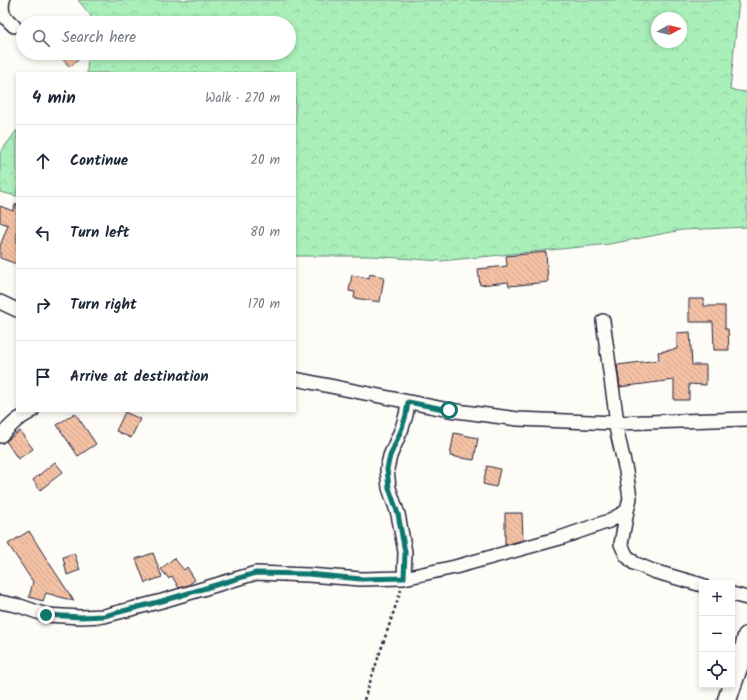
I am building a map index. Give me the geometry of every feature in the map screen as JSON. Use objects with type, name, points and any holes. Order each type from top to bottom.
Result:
[{"type":"street","points":[[3,0],[2,4],[4,16],[14,26]]},
{"type":"street","points":[[0,302],[16,310]]},
{"type":"street","points":[[603,321],[616,415],[614,423],[626,471],[630,498],[621,544],[626,555],[634,563],[653,571],[699,584]]},
{"type":"street","points":[[296,379],[449,410],[518,420],[614,423],[747,419]]},
{"type":"street","points":[[404,578],[405,552],[398,514],[389,488],[387,469],[390,456],[402,428],[408,402]]},
{"type":"street","points":[[0,436],[17,420],[30,412]]},
{"type":"street","points":[[0,602],[20,606],[46,615],[81,617],[104,616],[162,601],[256,573],[308,574],[361,579],[404,578],[455,567],[560,538],[609,521],[627,511]]},
{"type":"street","points":[[735,595],[747,598]]},
{"type":"street","points":[[727,700],[747,636]]},
{"type":"path","points":[[364,700],[404,578]]},
{"type":"green space","points":[[78,0],[739,0],[730,90],[747,92],[747,227],[682,230],[610,244],[441,261],[370,256],[296,256],[296,72],[87,72],[88,60],[296,60],[296,16],[91,16]]},
{"type":"green space","points":[[16,131],[16,196],[0,192],[0,153]]},
{"type":"building","points":[[64,60],[78,60],[70,67]]},
{"type":"building","points":[[16,203],[16,264],[0,258],[0,246],[8,225],[0,222],[0,206],[13,211]]},
{"type":"building","points":[[546,252],[548,282],[509,286],[508,282],[480,285],[478,269],[507,266],[506,256]]},
{"type":"building","points":[[370,274],[384,277],[380,302],[354,298],[355,292],[349,291],[352,275],[369,278]]},
{"type":"building","points":[[689,299],[704,299],[704,306],[725,306],[725,329],[728,329],[729,350],[714,350],[713,322],[689,322]]},
{"type":"building","points":[[690,332],[692,365],[706,365],[706,385],[689,384],[689,400],[674,400],[674,380],[620,387],[617,365],[659,360],[658,352],[677,349],[677,333]]},
{"type":"building","points":[[125,412],[140,419],[131,438],[116,431]]},
{"type":"building","points":[[75,413],[96,444],[78,456],[57,425]]},
{"type":"building","points":[[20,431],[33,449],[18,459],[6,441]]},
{"type":"building","points":[[454,433],[478,438],[474,460],[450,456]]},
{"type":"building","points":[[55,462],[63,472],[40,490],[33,480]]},
{"type":"building","points":[[487,466],[500,469],[496,487],[483,484]]},
{"type":"building","points":[[505,513],[522,513],[523,540],[505,545]]},
{"type":"building","points":[[29,531],[74,601],[46,593],[43,601],[29,597],[33,582],[8,544]]},
{"type":"building","points":[[74,553],[80,570],[67,575],[63,557]]},
{"type":"building","points":[[153,553],[162,577],[145,583],[136,559]]},
{"type":"building","points":[[174,558],[184,570],[187,567],[195,580],[188,585],[179,588],[172,576],[169,579],[161,569]]},
{"type":"route","points":[[46,615],[81,617],[104,616],[162,601],[256,573],[308,574],[361,579],[404,578],[405,552],[398,514],[389,488],[387,469],[390,456],[402,428],[408,402],[449,410]]}]
